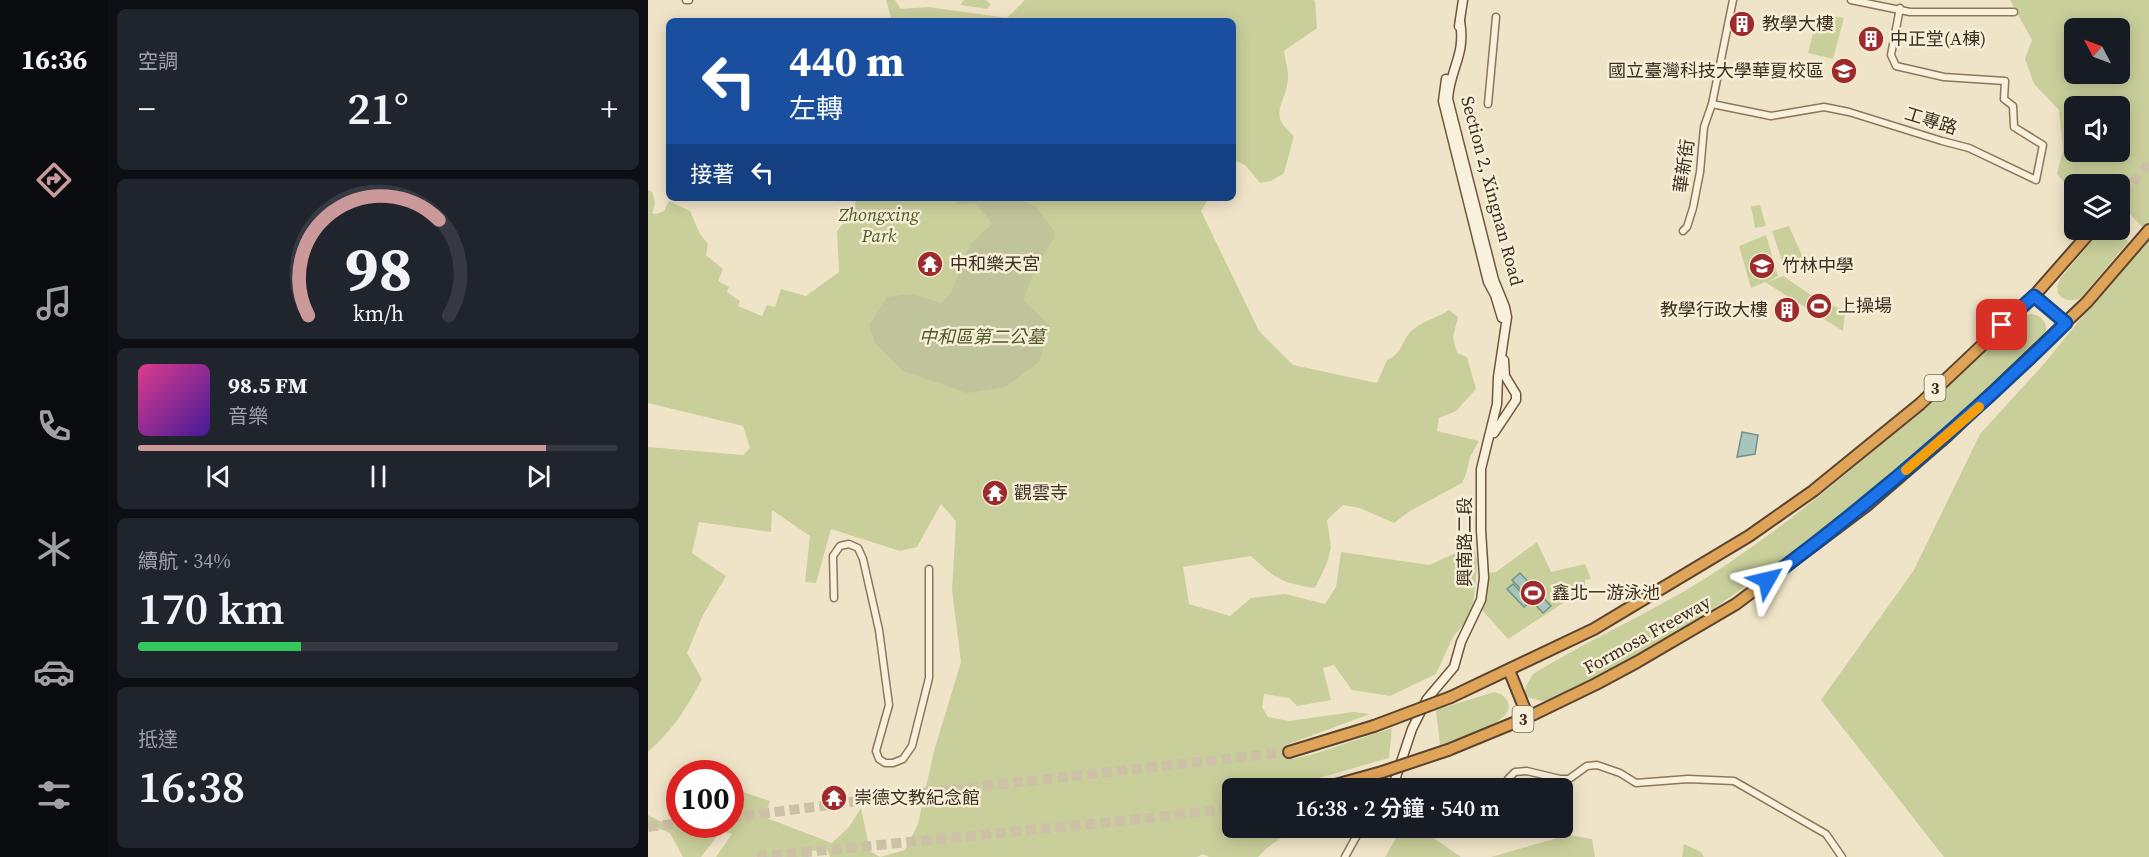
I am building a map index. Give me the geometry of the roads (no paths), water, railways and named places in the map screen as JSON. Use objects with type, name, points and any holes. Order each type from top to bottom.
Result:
[{"type":"highway","name":"Formosa Freeway","points":[[1360,778],[1448,750],[1528,717],[1636,663],[1736,604],[1866,506],[1947,436],[2087,302],[2149,230]]},
{"type":"highway","name":"Formosa Freeway","points":[[1290,752],[1374,726],[1452,697],[1509,670],[1594,629],[1756,531],[1813,491],[1920,404],[2034,296],[2083,240]]},
{"type":"highway","points":[[2034,296],[2066,323]]},
{"type":"highway","points":[[1509,670],[1528,717]]},
{"type":"street","name":"Section 2, Xingnan Road","points":[[1463,0],[1455,57],[1443,91],[1443,101],[1488,282],[1495,295],[1504,330],[1497,404],[1485,452]]},
{"type":"street","name":"華新街","points":[[1683,231],[1687,227],[1693,208],[1700,172],[1704,127],[1712,104],[1733,0]]},
{"type":"street","points":[[1851,0],[1900,8],[1910,12],[2014,12]]},
{"type":"street","name":"工專路","points":[[1712,104],[1771,116],[1824,107],[1849,112],[1969,148],[2036,180],[2043,145],[2014,127],[2013,106],[2004,99],[2005,81],[1944,77],[1896,66],[1891,55],[1900,8]]},
{"type":"street","points":[[1488,104],[1496,17]]},
{"type":"street","name":"Section 2, Xingnan Road","points":[[1485,452],[1498,425],[1516,400],[1516,394],[1505,376],[1503,342]]},
{"type":"street","name":"興南路二段","points":[[1396,778],[1412,729],[1427,699],[1454,667],[1465,633],[1481,600],[1484,578],[1481,469],[1485,452]]},
{"type":"street","points":[[834,597],[832,556],[840,546],[849,544],[858,548],[863,559],[879,630],[890,705],[876,751],[879,759],[885,764],[893,763],[903,759],[912,746],[929,678],[929,569]]},
{"type":"street","points":[[1570,778],[1587,766],[1597,765],[1620,772],[1636,783],[1688,779],[1734,781],[1826,834],[1842,857]]},
{"type":"street","points":[[1509,778],[1515,772],[1527,771],[1556,778]]},
{"type":"street","points":[[1345,857],[1355,838]]},
{"type":"water","points":[[1742,432],[1758,435],[1755,454],[1737,457]]},
{"type":"water","points":[[1520,573],[1551,606],[1543,613],[1512,580]]},
{"type":"water","points":[[1513,584],[1530,602],[1524,607],[1507,589]]},
{"type":"tunnel","points":[[2130,186],[2149,163]]},
{"type":"tunnel","points":[[744,816],[912,794],[1289,752]]},
{"type":"tunnel","points":[[757,857],[1222,809]]},
{"type":"tunnel","points":[[648,827],[666,825]]},
{"type":"place","name":"教學大樓","points":[[1742,24]]},
{"type":"place","name":"中正堂(A棟)","points":[[1871,39]]},
{"type":"place","name":"國立臺灣科技大學華夏校區","points":[[1844,71]]},
{"type":"place","name":"中和樂天宮","points":[[930,264]]},
{"type":"place","name":"竹林中學","points":[[1762,266]]},
{"type":"place","name":"上操場","points":[[1819,306]]},
{"type":"place","name":"教學行政大樓","points":[[1787,310]]},
{"type":"place","name":"觀雲寺","points":[[995,493]]},
{"type":"place","name":"鑫北一游泳池","points":[[1533,593]]},
{"type":"place","name":"崇德文教紀念館","points":[[834,798]]},
{"type":"park label","name":"Zhongxing Park","points":[[879,225]]},
{"type":"park label","name":"中和區第二公墓","points":[[982,337]]}]
